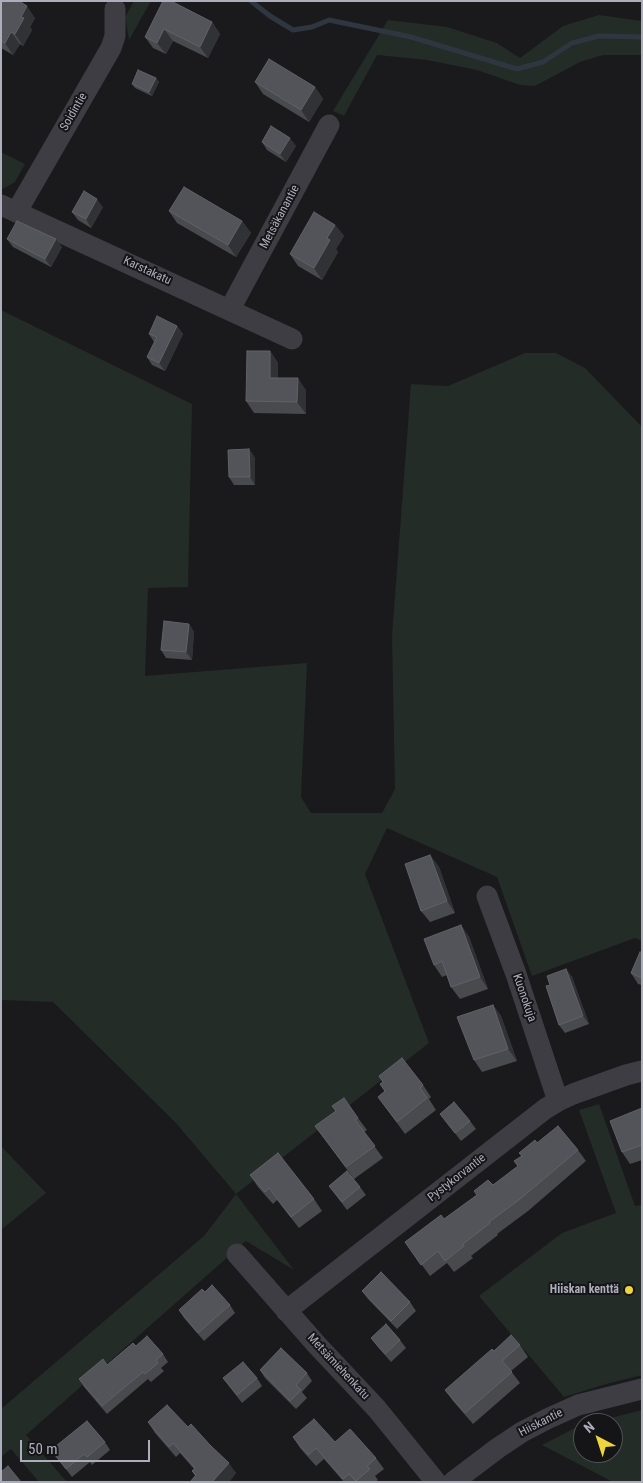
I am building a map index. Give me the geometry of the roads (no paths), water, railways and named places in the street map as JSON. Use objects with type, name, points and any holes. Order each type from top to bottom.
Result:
[{"type":"street","name":"Soidintie","points":[[9,208],[110,48],[115,36],[115,8]]},
{"type":"street","name":"Metsäkanantie","points":[[230,309],[329,125]]},
{"type":"street","name":"Karstakatu","points":[[9,208],[292,339]]},
{"type":"street","name":"Kuonokuja","points":[[487,896],[516,974],[558,1101]]},
{"type":"street","name":"Pystykorvantie","points":[[286,1311],[545,1109],[558,1101],[626,1075],[642,1071]]},
{"type":"street","name":"Metsämiehenkatu","points":[[237,1254],[286,1311],[377,1409],[436,1482]]},
{"type":"street","name":"Hiiskantie","points":[[453,1482],[522,1432],[548,1419],[578,1405],[642,1389]]},
{"type":"waterway","points":[[251,1],[270,16],[293,30],[312,27],[329,20],[411,37],[517,69],[543,62],[572,43],[599,36],[642,37]]},
{"type":"place","name":"Hiiskan kenttä","points":[[629,1290]]}]
